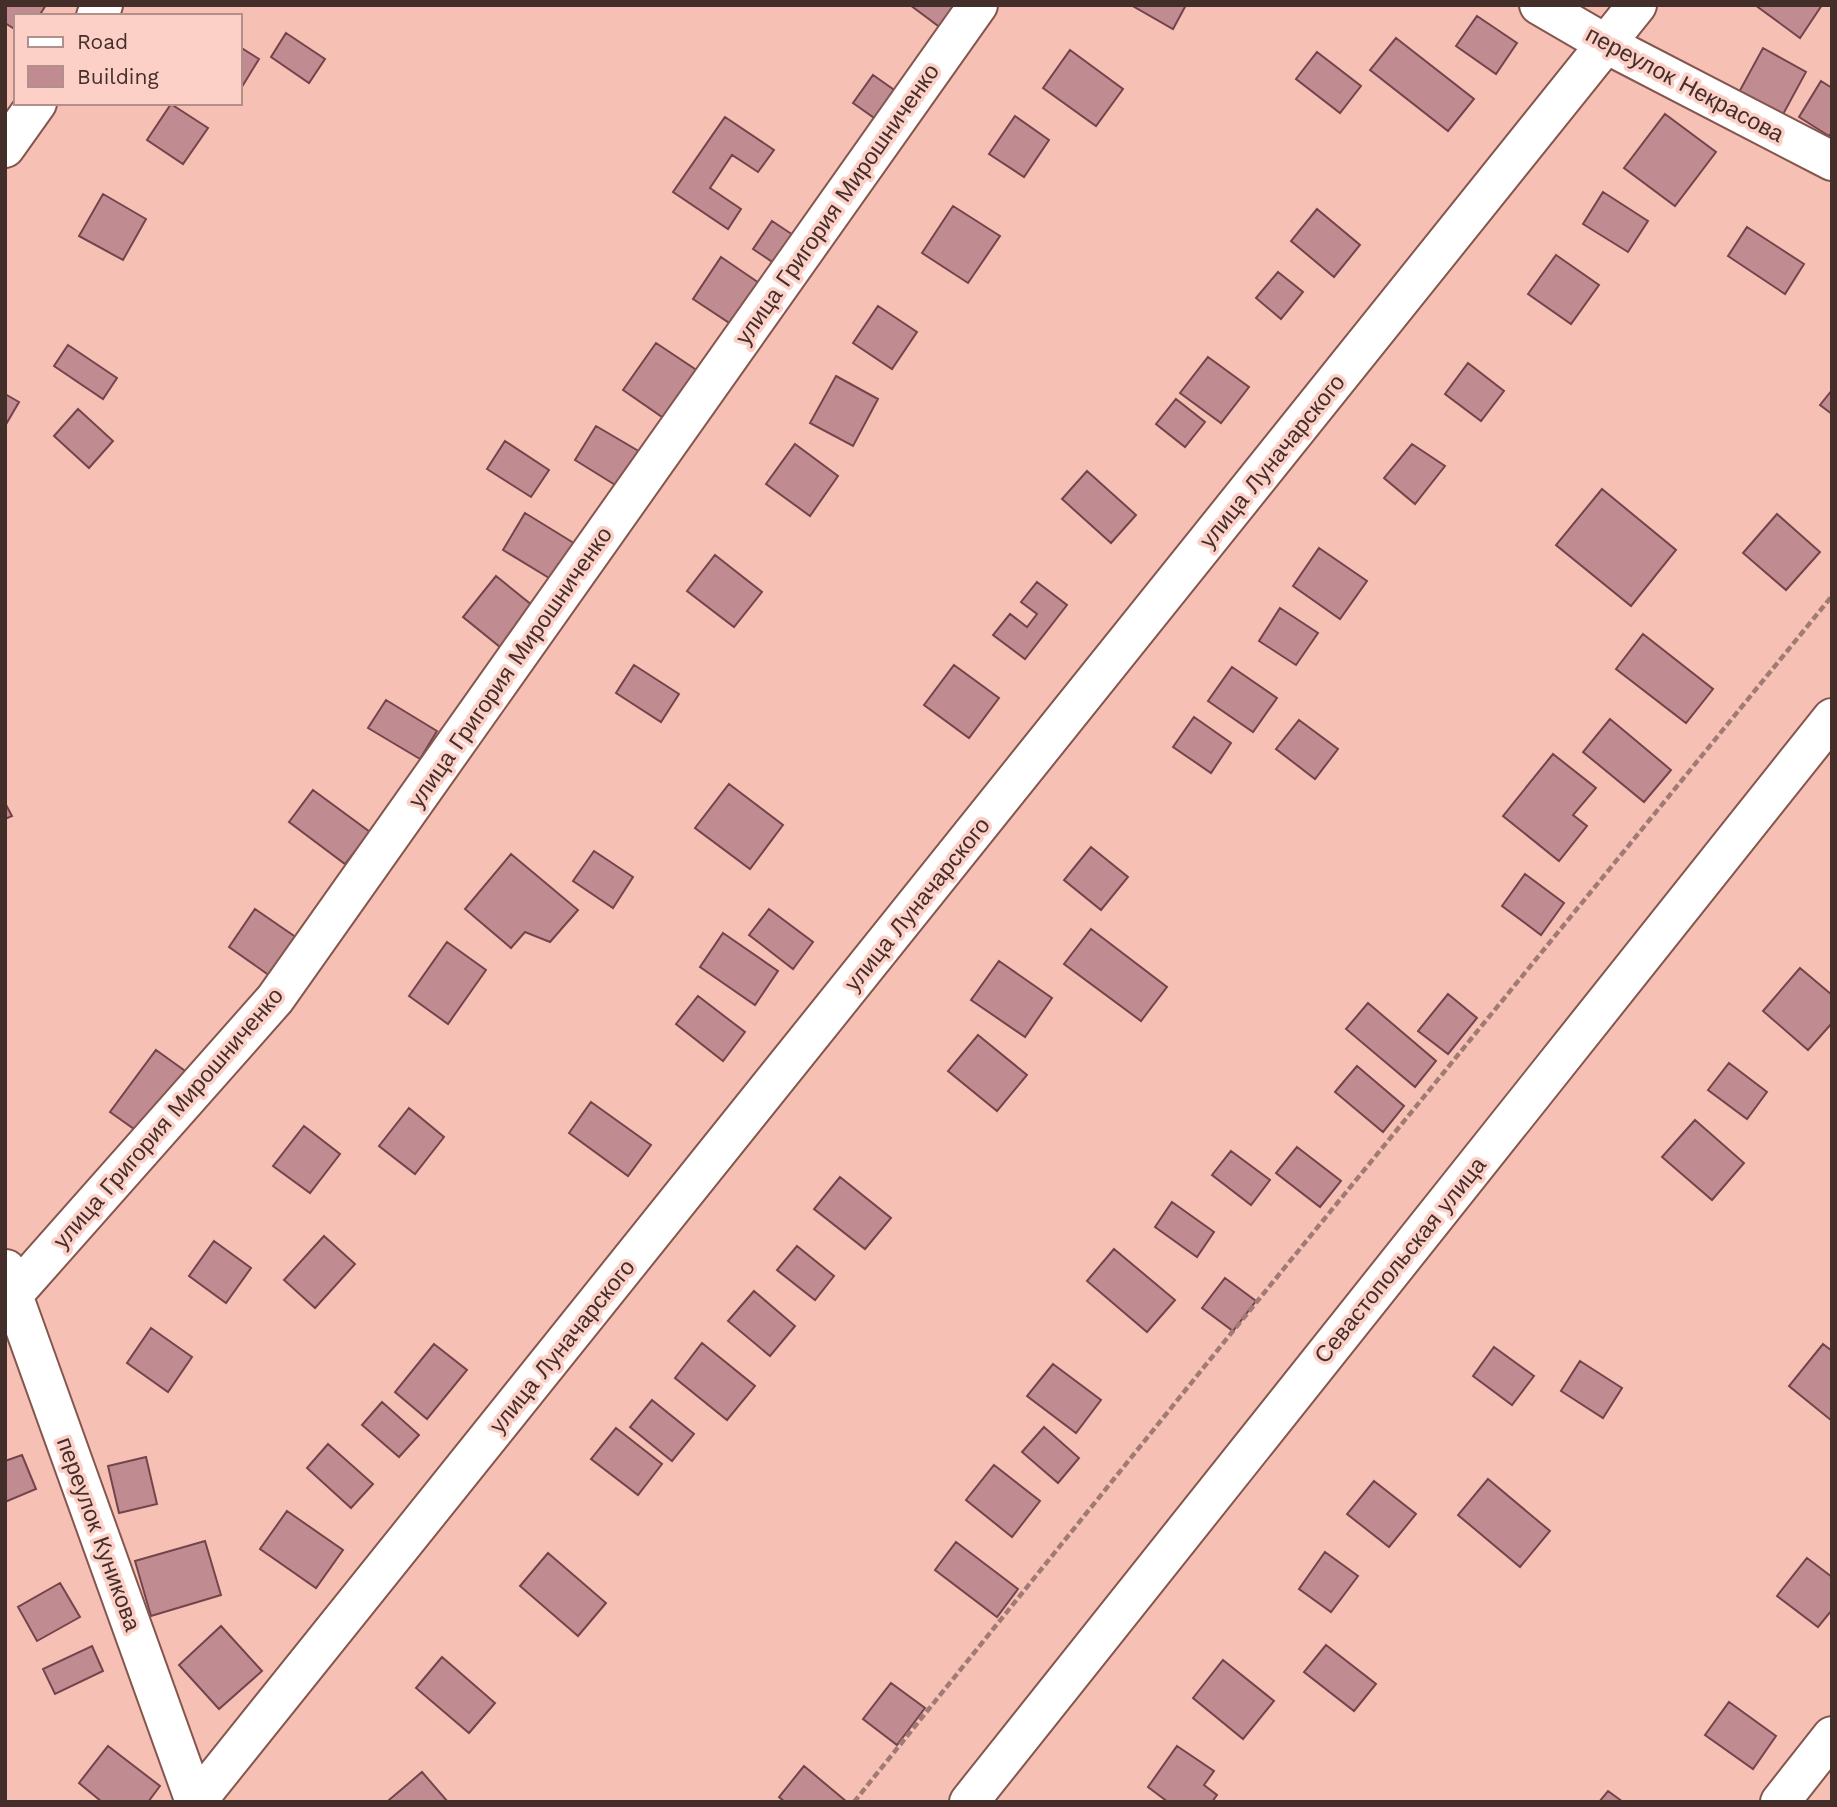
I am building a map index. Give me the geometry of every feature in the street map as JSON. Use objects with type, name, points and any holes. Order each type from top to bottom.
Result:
[{"type":"street","name":"улица Григория Мирошниченко","points":[[8,1286],[275,999],[978,5]]},
{"type":"street","name":"переулок Некрасова","points":[[1539,5],[1606,44],[1832,161]]},
{"type":"street","name":"улица Луначарского","points":[[196,1802],[1637,5]]},
{"type":"street","points":[[5,148],[36,105]]},
{"type":"street","name":"Севастопольская улица","points":[[969,1802],[1832,718]]},
{"type":"street","name":"переулок Куникова","points":[[8,1286],[196,1802]]},
{"type":"street","points":[[1780,1802],[1832,1736]]},
{"type":"path","points":[[854,1802],[1832,596]]},
{"type":"building","points":[[5,5],[46,5],[40,14],[14,14],[14,29],[5,23]]},
{"type":"building","points":[[910,5],[964,5],[945,31]]},
{"type":"building","points":[[1131,5],[1186,5],[1173,29]]},
{"type":"building","points":[[1755,5],[1822,5],[1800,38]]},
{"type":"building","points":[[1477,16],[1517,43],[1496,74],[1456,46]]},
{"type":"building","points":[[286,33],[325,59],[309,83],[271,57]]},
{"type":"building","points":[[1396,38],[1474,99],[1448,131],[1370,70]]},
{"type":"building","points":[[242,48],[259,59],[242,87]]},
{"type":"building","points":[[1763,48],[1806,72],[1781,118],[1738,94]]},
{"type":"building","points":[[1070,50],[1123,89],[1096,126],[1043,88]]},
{"type":"building","points":[[1317,52],[1361,86],[1340,113],[1296,79]]},
{"type":"building","points":[[873,75],[900,94],[880,122],[853,103]]},
{"type":"building","points":[[1821,81],[1832,88],[1832,132],[1829,136],[1799,117]]},
{"type":"building","points":[[170,105],[208,128],[183,164],[147,140]]},
{"type":"building","points":[[1665,114],[1716,152],[1675,206],[1624,168]]},
{"type":"building","points":[[1015,116],[1049,140],[1024,177],[989,154]]},
{"type":"building","points":[[725,117],[774,150],[758,172],[732,155],[710,188],[741,209],[728,229],[673,192]]},
{"type":"building","points":[[1603,192],[1648,221],[1628,252],[1583,224]]},
{"type":"building","points":[[103,194],[146,219],[123,260],[79,236]]},
{"type":"building","points":[[953,206],[1000,236],[968,283],[922,253]]},
{"type":"building","points":[[1317,209],[1360,245],[1334,277],[1291,241]]},
{"type":"building","points":[[772,221],[796,237],[777,265],[753,249]]},
{"type":"building","points":[[1747,227],[1804,264],[1785,294],[1728,256]]},
{"type":"building","points":[[1556,255],[1599,285],[1571,324],[1528,294]]},
{"type":"building","points":[[721,257],[762,285],[734,326],[693,299]]},
{"type":"building","points":[[1278,272],[1303,292],[1281,319],[1256,298]]},
{"type":"building","points":[[878,306],[917,332],[892,369],[853,343]]},
{"type":"building","points":[[656,343],[698,371],[665,419],[623,390]]},
{"type":"building","points":[[68,345],[117,378],[103,399],[54,366]]},
{"type":"building","points":[[1208,357],[1249,387],[1221,423],[1180,393]]},
{"type":"building","points":[[1468,363],[1504,391],[1481,421],[1445,394]]},
{"type":"building","points":[[836,376],[878,399],[853,446],[810,423]]},
{"type":"building","points":[[1832,390],[1832,414],[1820,405]]},
{"type":"building","points":[[5,394],[19,402],[5,426]]},
{"type":"building","points":[[1176,399],[1205,422],[1185,447],[1156,424]]},
{"type":"building","points":[[78,409],[113,441],[89,468],[54,436]]},
{"type":"building","points":[[596,426],[642,453],[620,488],[575,460]]},
{"type":"building","points":[[505,441],[549,470],[531,497],[487,469]]},
{"type":"building","points":[[795,444],[838,476],[810,516],[766,484]]},
{"type":"building","points":[[1412,444],[1445,466],[1415,504],[1384,478]]},
{"type":"building","points":[[1087,471],[1136,515],[1111,543],[1062,499]]},
{"type":"building","points":[[1602,489],[1676,550],[1631,606],[1556,545]]},
{"type":"building","points":[[525,513],[577,545],[554,581],[503,550]]},
{"type":"building","points":[[1777,514],[1820,552],[1786,590],[1743,553]]},
{"type":"building","points":[[1319,548],[1367,581],[1340,619],[1293,586]]},
{"type":"building","points":[[715,555],[762,592],[734,627],[687,591]]},
{"type":"building","points":[[496,576],[538,610],[505,651],[463,617]]},
{"type":"building","points":[[1037,582],[1067,605],[1025,659],[993,635],[1010,614],[1027,627],[1037,614],[1021,602]]},
{"type":"building","points":[[1280,608],[1318,633],[1296,665],[1259,641]]},
{"type":"building","points":[[1643,634],[1713,689],[1686,723],[1616,669]]},
{"type":"building","points":[[634,665],[679,694],[661,722],[616,693]]},
{"type":"building","points":[[954,665],[999,698],[969,738],[924,705]]},
{"type":"building","points":[[1232,667],[1277,698],[1253,732],[1208,701]]},
{"type":"building","points":[[386,700],[437,731],[420,759],[368,728]]},
{"type":"building","points":[[1194,717],[1231,743],[1211,773],[1173,747]]},
{"type":"building","points":[[1610,719],[1671,770],[1644,802],[1583,752]]},
{"type":"building","points":[[1299,720],[1338,749],[1315,779],[1276,749]]},
{"type":"building","points":[[1553,754],[1596,788],[1573,815],[1587,826],[1559,861],[1503,816]]},
{"type":"building","points":[[729,784],[783,825],[750,869],[695,828]]},
{"type":"building","points":[[313,790],[370,832],[345,864],[289,822]]},
{"type":"building","points":[[5,803],[12,816],[5,819]]},
{"type":"building","points":[[1091,847],[1128,877],[1101,910],[1064,880]]},
{"type":"building","points":[[594,851],[633,877],[613,908],[573,881]]},
{"type":"building","points":[[511,854],[578,910],[550,942],[525,932],[511,948],[465,909]]},
{"type":"building","points":[[1525,874],[1564,903],[1541,935],[1502,906]]},
{"type":"building","points":[[255,909],[300,940],[273,978],[229,947]]},
{"type":"building","points":[[769,909],[813,942],[793,969],[749,935]]},
{"type":"building","points":[[1091,929],[1167,987],[1141,1021],[1064,964]]},
{"type":"building","points":[[723,933],[778,971],[755,1005],[700,967]]},
{"type":"building","points":[[447,942],[486,970],[448,1024],[409,996]]},
{"type":"building","points":[[999,961],[1052,998],[1025,1037],[971,1000]]},
{"type":"building","points":[[1800,968],[1832,995],[1832,1023],[1808,1050],[1763,1011]]},
{"type":"building","points":[[1448,994],[1477,1018],[1448,1054],[1418,1031]]},
{"type":"building","points":[[698,996],[745,1032],[723,1061],[676,1024]]},
{"type":"building","points":[[1368,1003],[1436,1061],[1415,1087],[1346,1029]]},
{"type":"building","points":[[978,1035],[1027,1075],[997,1111],[948,1071]]},
{"type":"building","points":[[156,1050],[188,1073],[144,1136],[110,1112]]},
{"type":"building","points":[[1729,1063],[1767,1092],[1747,1119],[1708,1090]]},
{"type":"building","points":[[1357,1066],[1404,1106],[1383,1132],[1335,1092]]},
{"type":"building","points":[[591,1102],[651,1145],[628,1176],[569,1133]]},
{"type":"building","points":[[409,1108],[444,1137],[415,1174],[379,1146]]},
{"type":"building","points":[[1695,1120],[1744,1163],[1712,1200],[1662,1157]]},
{"type":"building","points":[[304,1126],[340,1154],[310,1193],[273,1166]]},
{"type":"building","points":[[1297,1147],[1341,1181],[1320,1207],[1276,1173]]},
{"type":"building","points":[[1231,1151],[1270,1180],[1251,1205],[1212,1175]]},
{"type":"building","points":[[840,1177],[891,1218],[865,1249],[814,1209]]},
{"type":"building","points":[[1172,1202],[1214,1232],[1197,1257],[1155,1227]]},
{"type":"building","points":[[324,1236],[355,1264],[315,1308],[284,1280]]},
{"type":"building","points":[[214,1241],[251,1268],[226,1303],[189,1276]]},
{"type":"building","points":[[797,1246],[834,1276],[815,1300],[777,1270]]},
{"type":"building","points":[[1114,1249],[1175,1300],[1147,1332],[1087,1281]]},
{"type":"building","points":[[1225,1278],[1256,1301],[1233,1331],[1202,1308]]},
{"type":"building","points":[[754,1291],[795,1326],[770,1356],[728,1321]]},
{"type":"building","points":[[151,1328],[192,1357],[168,1392],[127,1363]]},
{"type":"building","points":[[702,1343],[755,1386],[727,1420],[675,1378]]},
{"type":"building","points":[[434,1344],[467,1370],[427,1419],[395,1392]]},
{"type":"building","points":[[1823,1344],[1832,1351],[1832,1421],[1789,1386]]},
{"type":"building","points":[[1494,1347],[1534,1376],[1512,1405],[1473,1376]]},
{"type":"building","points":[[1580,1361],[1622,1388],[1603,1418],[1561,1391]]},
{"type":"building","points":[[1053,1364],[1101,1400],[1076,1433],[1027,1396]]},
{"type":"building","points":[[652,1400],[694,1434],[672,1461],[630,1427]]},
{"type":"building","points":[[382,1402],[419,1435],[399,1457],[362,1425]]},
{"type":"building","points":[[1044,1427],[1079,1458],[1058,1483],[1022,1452]]},
{"type":"building","points":[[616,1428],[662,1464],[638,1495],[591,1459]]},
{"type":"building","points":[[328,1444],[373,1484],[351,1508],[307,1468]]},
{"type":"building","points":[[22,1455],[36,1489],[5,1502],[5,1461]]},
{"type":"building","points":[[146,1457],[157,1504],[119,1513],[108,1466]]},
{"type":"building","points":[[994,1465],[1040,1501],[1012,1537],[966,1500]]},
{"type":"building","points":[[1488,1479],[1550,1531],[1520,1567],[1458,1515]]},
{"type":"building","points":[[1374,1481],[1416,1514],[1389,1547],[1347,1514]]},
{"type":"building","points":[[287,1511],[343,1550],[316,1588],[260,1549]]},
{"type":"building","points":[[205,1541],[221,1595],[151,1616],[135,1561]]},
{"type":"building","points":[[956,1542],[1018,1589],[997,1617],[935,1570]]},
{"type":"building","points":[[1325,1552],[1358,1576],[1331,1612],[1299,1589]]},
{"type":"building","points":[[548,1553],[606,1603],[578,1636],[520,1586]]},
{"type":"building","points":[[1807,1558],[1832,1577],[1832,1610],[1818,1627],[1777,1596]]},
{"type":"building","points":[[60,1583],[80,1617],[37,1641],[18,1607]]},
{"type":"building","points":[[221,1626],[262,1671],[219,1709],[179,1665]]},
{"type":"building","points":[[1326,1645],[1376,1684],[1354,1711],[1304,1672]]},
{"type":"building","points":[[92,1646],[103,1671],[55,1694],[43,1669]]},
{"type":"building","points":[[442,1657],[495,1703],[469,1733],[416,1688]]},
{"type":"building","points":[[1223,1660],[1274,1701],[1243,1739],[1193,1698]]},
{"type":"building","points":[[891,1683],[925,1708],[897,1745],[863,1719]]},
{"type":"building","points":[[1729,1702],[1776,1736],[1753,1769],[1705,1735]]},
{"type":"building","points":[[108,1746],[160,1786],[148,1802],[102,1802],[79,1783]]},
{"type":"building","points":[[1177,1746],[1214,1771],[1204,1785],[1217,1795],[1212,1802],[1168,1802],[1148,1787]]},
{"type":"building","points":[[804,1766],[847,1802],[785,1802],[779,1797]]},
{"type":"building","points":[[422,1772],[448,1802],[390,1802],[389,1800]]},
{"type":"building","points":[[1608,1791],[1623,1802],[1599,1802]]}]
